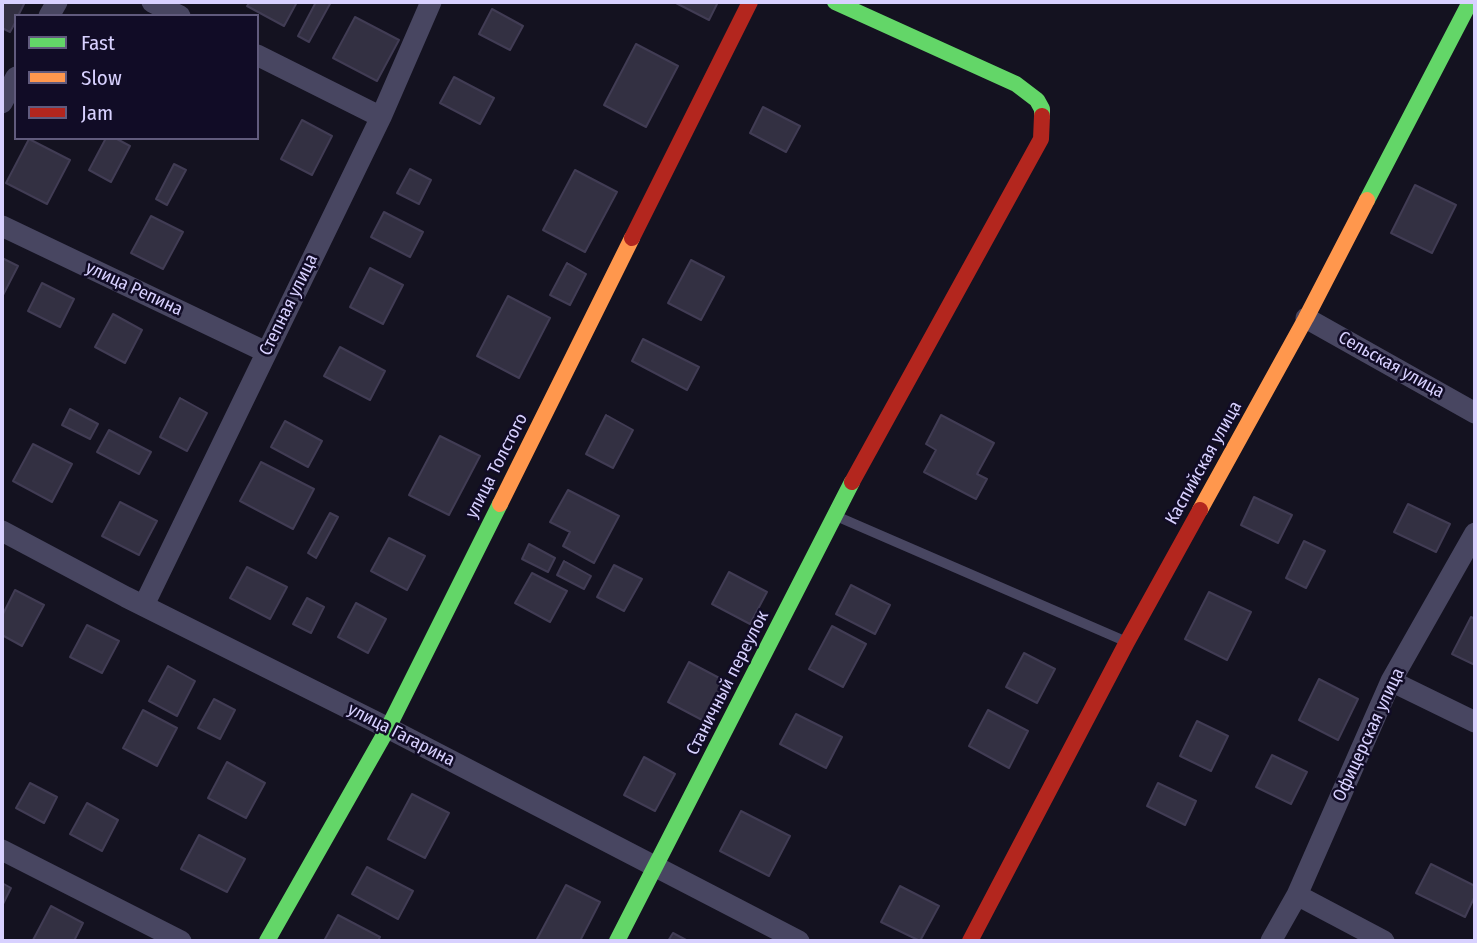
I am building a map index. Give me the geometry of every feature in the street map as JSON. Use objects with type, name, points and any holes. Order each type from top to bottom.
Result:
[{"type":"street","points":[[152,2],[176,14]]},
{"type":"street","name":"Степная улица","points":[[144,606],[381,117],[431,2]]},
{"type":"street","name":"улица Толстого","points":[[267,941],[388,728],[750,2]]},
{"type":"street","name":"Станичный переулок","points":[[617,941],[834,515],[1041,139],[1042,109],[1037,100],[1016,83],[835,2]]},
{"type":"street","name":"Каспийская улица","points":[[970,941],[1127,642],[1306,318],[1470,2]]},
{"type":"street","points":[[259,56],[381,117]]},
{"type":"street","points":[[2,103],[14,81]]},
{"type":"street","name":"улица Репина","points":[[2,226],[266,352]]},
{"type":"street","name":"Сельская улица","points":[[1306,318],[1475,413]]},
{"type":"street","name":"улица Гагарина","points":[[2,531],[799,941]]},
{"type":"street","name":"Офицерская улица","points":[[1271,941],[1297,895],[1391,681],[1475,533]]},
{"type":"street","points":[[1391,681],[1475,722]]},
{"type":"street","points":[[2,850],[181,941]]},
{"type":"street","points":[[1297,895],[1384,941]]},
{"type":"lane","points":[[834,515],[1127,642]]},
{"type":"building","points":[[2,2],[25,2],[19,14],[14,14],[14,25],[10,32],[2,28]]},
{"type":"building","points":[[250,2],[297,2],[284,26],[247,6]]},
{"type":"building","points":[[316,2],[331,2],[309,42],[298,36]]},
{"type":"building","points":[[674,2],[718,2],[709,20]]},
{"type":"building","points":[[492,9],[523,26],[510,50],[479,34]]},
{"type":"building","points":[[355,17],[399,40],[377,81],[333,58]]},
{"type":"building","points":[[636,44],[678,66],[646,127],[604,105]]},
{"type":"building","points":[[454,77],[494,98],[480,124],[440,103]]},
{"type":"building","points":[[763,107],[800,126],[786,152],[750,133]]},
{"type":"building","points":[[302,120],[332,136],[312,175],[281,159]]},
{"type":"building","points":[[28,140],[70,160],[47,204],[6,183]]},
{"type":"building","points":[[105,140],[119,140],[130,146],[111,182],[89,170]]},
{"type":"building","points":[[174,164],[186,170],[167,205],[156,199]]},
{"type":"building","points":[[410,169],[431,180],[419,204],[397,193]]},
{"type":"building","points":[[575,170],[617,192],[585,252],[543,230]]},
{"type":"building","points":[[1415,185],[1456,205],[1432,253],[1391,233]]},
{"type":"building","points":[[384,212],[423,232],[410,257],[371,237]]},
{"type":"building","points":[[151,216],[183,232],[163,269],[131,253]]},
{"type":"building","points":[[2,258],[18,266],[2,297]]},
{"type":"building","points":[[691,260],[724,277],[701,320],[668,303]]},
{"type":"building","points":[[567,263],[586,274],[570,305],[550,295]]},
{"type":"building","points":[[370,268],[403,285],[383,324],[350,307]]},
{"type":"building","points":[[42,283],[74,299],[60,327],[28,311]]},
{"type":"building","points":[[508,296],[550,318],[519,378],[477,356]]},
{"type":"building","points":[[113,314],[142,330],[125,363],[95,347]]},
{"type":"building","points":[[643,339],[699,367],[687,390],[632,361]]},
{"type":"building","points":[[340,347],[385,371],[370,400],[324,376]]},
{"type":"building","points":[[180,398],[207,413],[187,451],[160,437]]},
{"type":"building","points":[[70,409],[98,424],[90,439],[62,425]]},
{"type":"building","points":[[606,415],[633,430],[613,468],[586,454]]},
{"type":"building","points":[[941,415],[994,443],[977,474],[987,479],[976,499],[924,472],[936,450],[926,444]]},
{"type":"building","points":[[285,421],[322,441],[308,467],[271,447]]},
{"type":"building","points":[[109,430],[151,452],[139,474],[97,452]]},
{"type":"building","points":[[440,436],[480,456],[449,515],[409,495]]},
{"type":"building","points":[[33,444],[72,464],[52,502],[13,481]]},
{"type":"building","points":[[261,462],[314,489],[293,529],[240,501]]},
{"type":"building","points":[[568,490],[619,516],[594,563],[563,546],[570,532],[550,522]]},
{"type":"building","points":[[1254,497],[1292,515],[1278,543],[1241,525]]},
{"type":"building","points":[[120,502],[157,521],[139,555],[102,536]]},
{"type":"building","points":[[1408,504],[1450,524],[1436,552],[1394,532]]},
{"type":"building","points":[[330,513],[338,517],[316,558],[308,553]]},
{"type":"building","points":[[389,538],[425,556],[407,590],[371,571]]},
{"type":"building","points":[[1304,541],[1325,551],[1306,588],[1286,578]]},
{"type":"building","points":[[529,544],[555,558],[548,572],[522,559]]},
{"type":"building","points":[[564,561],[591,576],[584,589],[557,575]]},
{"type":"building","points":[[614,565],[642,579],[624,611],[597,597]]},
{"type":"building","points":[[247,567],[287,587],[270,619],[230,598]]},
{"type":"building","points":[[729,572],[767,592],[750,624],[712,604]]},
{"type":"building","points":[[532,573],[567,591],[550,622],[515,603]]},
{"type":"building","points":[[851,585],[890,605],[875,634],[836,614]]},
{"type":"building","points":[[15,590],[44,605],[22,646],[2,635],[2,616]]},
{"type":"building","points":[[1209,592],[1251,612],[1227,660],[1185,639]]},
{"type":"building","points":[[307,598],[324,607],[311,633],[293,624]]},
{"type":"building","points":[[356,603],[386,619],[368,653],[338,637]]},
{"type":"building","points":[[1471,617],[1475,619],[1475,665],[1452,654]]},
{"type":"building","points":[[87,625],[119,641],[102,673],[70,657]]},
{"type":"building","points":[[832,626],[866,644],[843,687],[809,669]]},
{"type":"building","points":[[1024,653],[1055,669],[1037,703],[1006,687]]},
{"type":"building","points":[[689,662],[725,681],[704,721],[668,702]]},
{"type":"building","points":[[168,666],[195,681],[177,716],[149,701]]},
{"type":"building","points":[[1319,679],[1358,699],[1338,740],[1299,720]]},
{"type":"building","points":[[214,699],[235,710],[220,739],[198,728]]},
{"type":"building","points":[[143,710],[177,728],[157,766],[123,748]]},
{"type":"building","points":[[988,710],[1028,731],[1009,768],[969,746]]},
{"type":"building","points":[[796,714],[842,737],[826,768],[780,744]]},
{"type":"building","points":[[1197,721],[1228,736],[1211,771],[1180,756]]},
{"type":"building","points":[[1272,755],[1307,772],[1291,804],[1256,787]]},
{"type":"building","points":[[644,757],[675,774],[655,811],[624,795]]},
{"type":"building","points":[[227,762],[265,783],[246,818],[208,798]]},
{"type":"building","points":[[30,783],[57,797],[44,823],[16,808]]},
{"type":"building","points":[[1158,783],[1196,801],[1185,825],[1147,806]]},
{"type":"building","points":[[412,794],[449,813],[425,858],[388,839]]},
{"type":"building","points":[[87,803],[118,820],[102,851],[70,834]]},
{"type":"building","points":[[741,811],[790,836],[769,876],[720,851]]},
{"type":"building","points":[[199,835],[245,859],[227,892],[181,869]]},
{"type":"building","points":[[1431,864],[1475,886],[1475,896],[1465,917],[1416,893]]},
{"type":"building","points":[[367,867],[413,891],[398,919],[352,894]]},
{"type":"building","points":[[2,883],[11,888],[2,906]]},
{"type":"building","points":[[566,885],[600,902],[580,941],[536,941]]},
{"type":"building","points":[[900,886],[939,906],[920,941],[881,922]]},
{"type":"building","points":[[51,906],[83,923],[74,941],[33,940]]},
{"type":"building","points":[[338,915],[380,937],[378,941],[324,941]]},
{"type":"building","points":[[673,933],[688,941],[668,941]]},
{"type":"traffic: fast","points":[[835,2],[1016,84],[1037,100],[1042,116]]},
{"type":"traffic: fast","points":[[1367,200],[1470,2]]},
{"type":"traffic: fast","points":[[617,941],[852,482]]},
{"type":"traffic: fast","points":[[267,941],[388,728],[500,504]]},
{"type":"traffic: slow","points":[[1200,510],[1306,318],[1367,200]]},
{"type":"traffic: slow","points":[[500,504],[632,238]]},
{"type":"traffic: jam","points":[[632,238],[750,2]]},
{"type":"traffic: jam","points":[[852,482],[1041,139],[1042,116]]},
{"type":"traffic: jam","points":[[970,941],[1127,642],[1200,510]]}]
